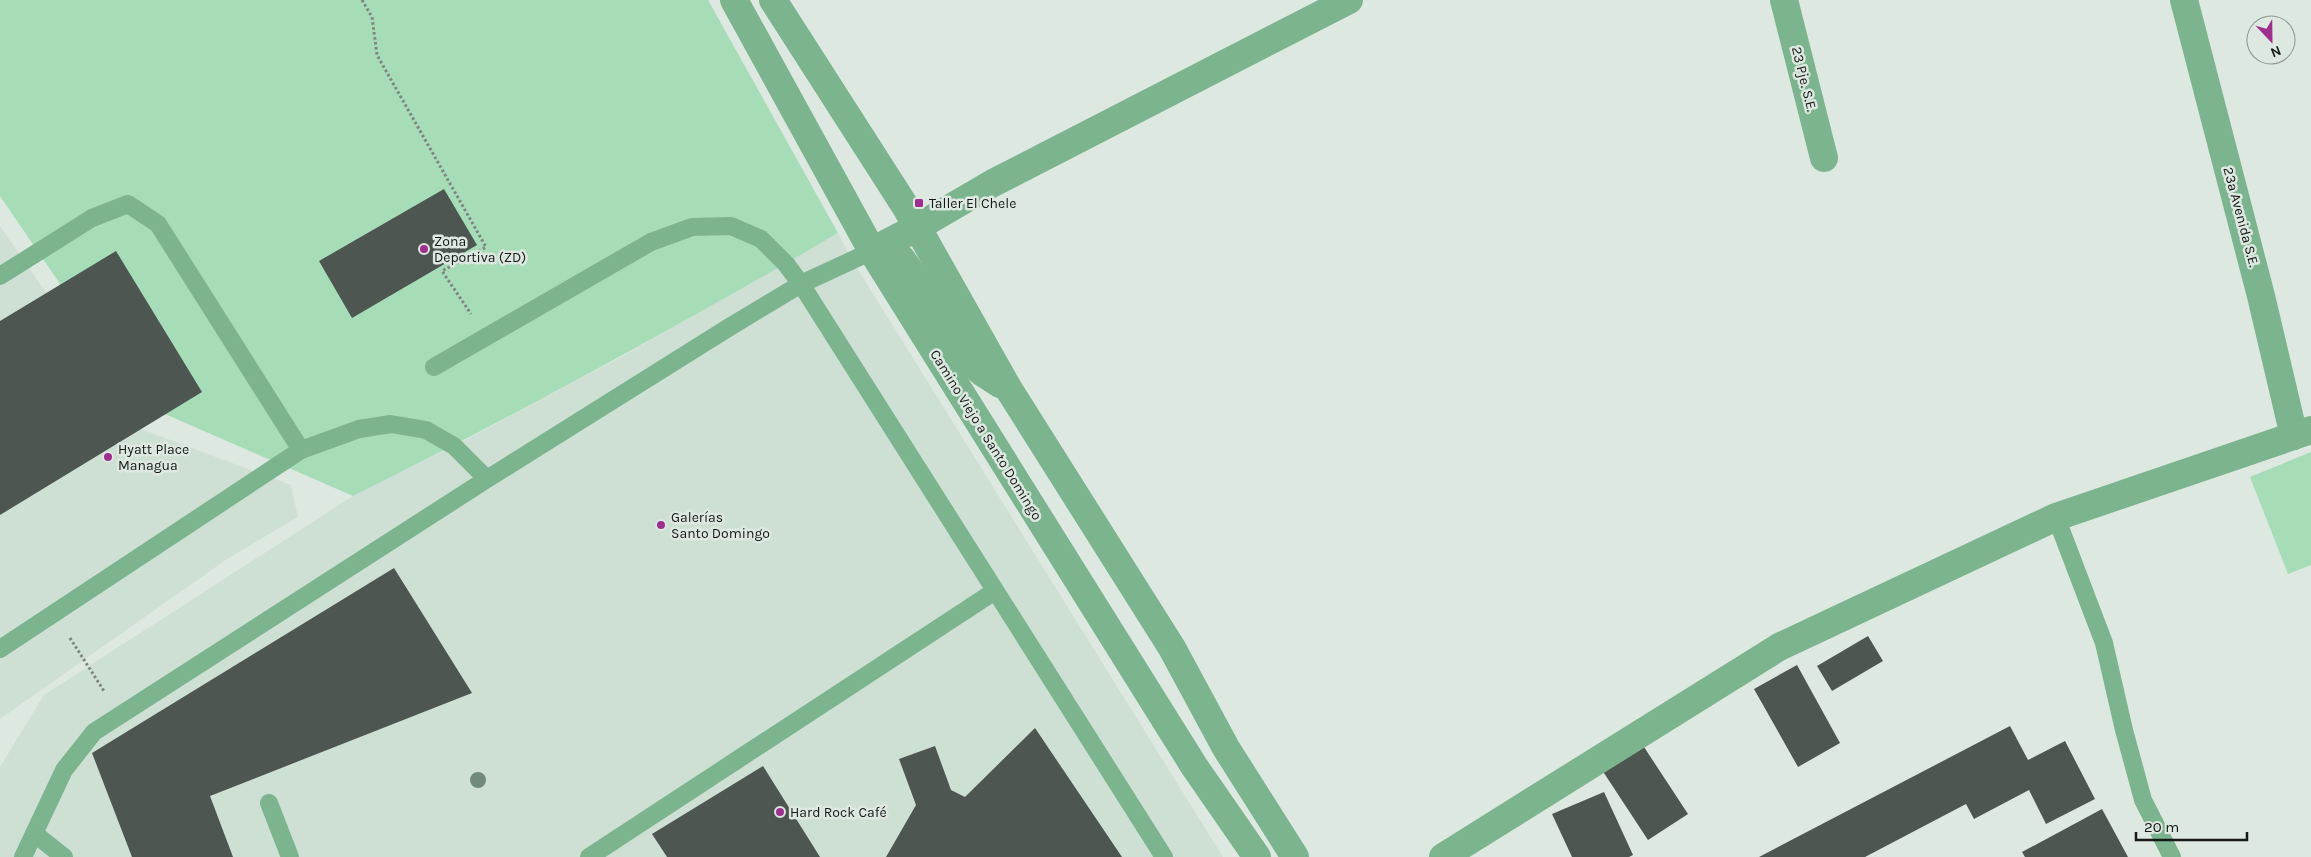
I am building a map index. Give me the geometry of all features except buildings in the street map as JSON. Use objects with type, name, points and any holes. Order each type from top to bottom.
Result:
[{"type":"street","name":"Camino Viejo a Santo Domingo","points":[[734,0],[872,251],[1194,766],[1257,857]]},
{"type":"street","points":[[773,0],[907,209],[1008,388],[1172,648],[1226,748],[1295,857]]},
{"type":"street","points":[[872,251],[916,228],[993,183],[1349,0]]},
{"type":"street","name":"23 Pje. S.E.","points":[[1784,0],[1824,158]]},
{"type":"street","name":"23a Avenida S.E.","points":[[2184,0],[2261,296],[2302,433]]},
{"type":"street","points":[[872,251],[887,252],[901,258],[935,307],[962,354],[983,373],[1008,388]]},
{"type":"street","points":[[1443,857],[1779,647],[2056,517],[2302,433]]},
{"type":"lane","points":[[0,276],[92,218],[128,204],[158,224],[301,450]]},
{"type":"lane","points":[[434,367],[651,242],[692,227],[731,226],[761,239],[786,264],[801,284],[1164,857]]},
{"type":"lane","points":[[22,857],[35,834],[64,770],[94,732],[487,479],[801,284],[872,251]]},
{"type":"lane","points":[[0,649],[301,450],[359,430],[391,424],[426,430],[454,446],[487,479]]},
{"type":"lane","points":[[2056,517],[2104,643],[2143,800],[2172,857]]},
{"type":"lane","points":[[589,857],[995,591]]},
{"type":"lane","points":[[269,804],[290,857]]},
{"type":"lane","points":[[35,834],[64,857]]},
{"type":"path","points":[[362,0],[372,17],[378,54],[486,247],[442,271],[470,312]]},
{"type":"shaded area","name":"Hyatt Place Managua","points":[[0,226],[141,429],[291,485],[298,517],[227,559],[0,719]]},
{"type":"shaded area","name":"Galerías Santo Domingo","points":[[838,233],[852,260],[1223,857],[0,857],[0,767],[44,695],[353,496],[454,446],[623,356]]},
{"type":"green space","name":"Zona Deportiva (ZD)","points":[[0,0],[708,0],[838,233],[598,369],[353,496],[142,404],[0,196]]},
{"type":"green space","points":[[2311,452],[2311,565],[2288,574],[2250,477]]},
{"type":"place","name":"Taller El Chele","points":[[919,203]]},
{"type":"place","name":"Zona Deportiva (ZD)","points":[[424,249]]},
{"type":"place","name":"Hyatt Place Managua","points":[[108,457]]},
{"type":"place","name":"Galerías Santo Domingo","points":[[661,525]]},
{"type":"place","name":"Hard Rock Café","points":[[780,812]]}]
